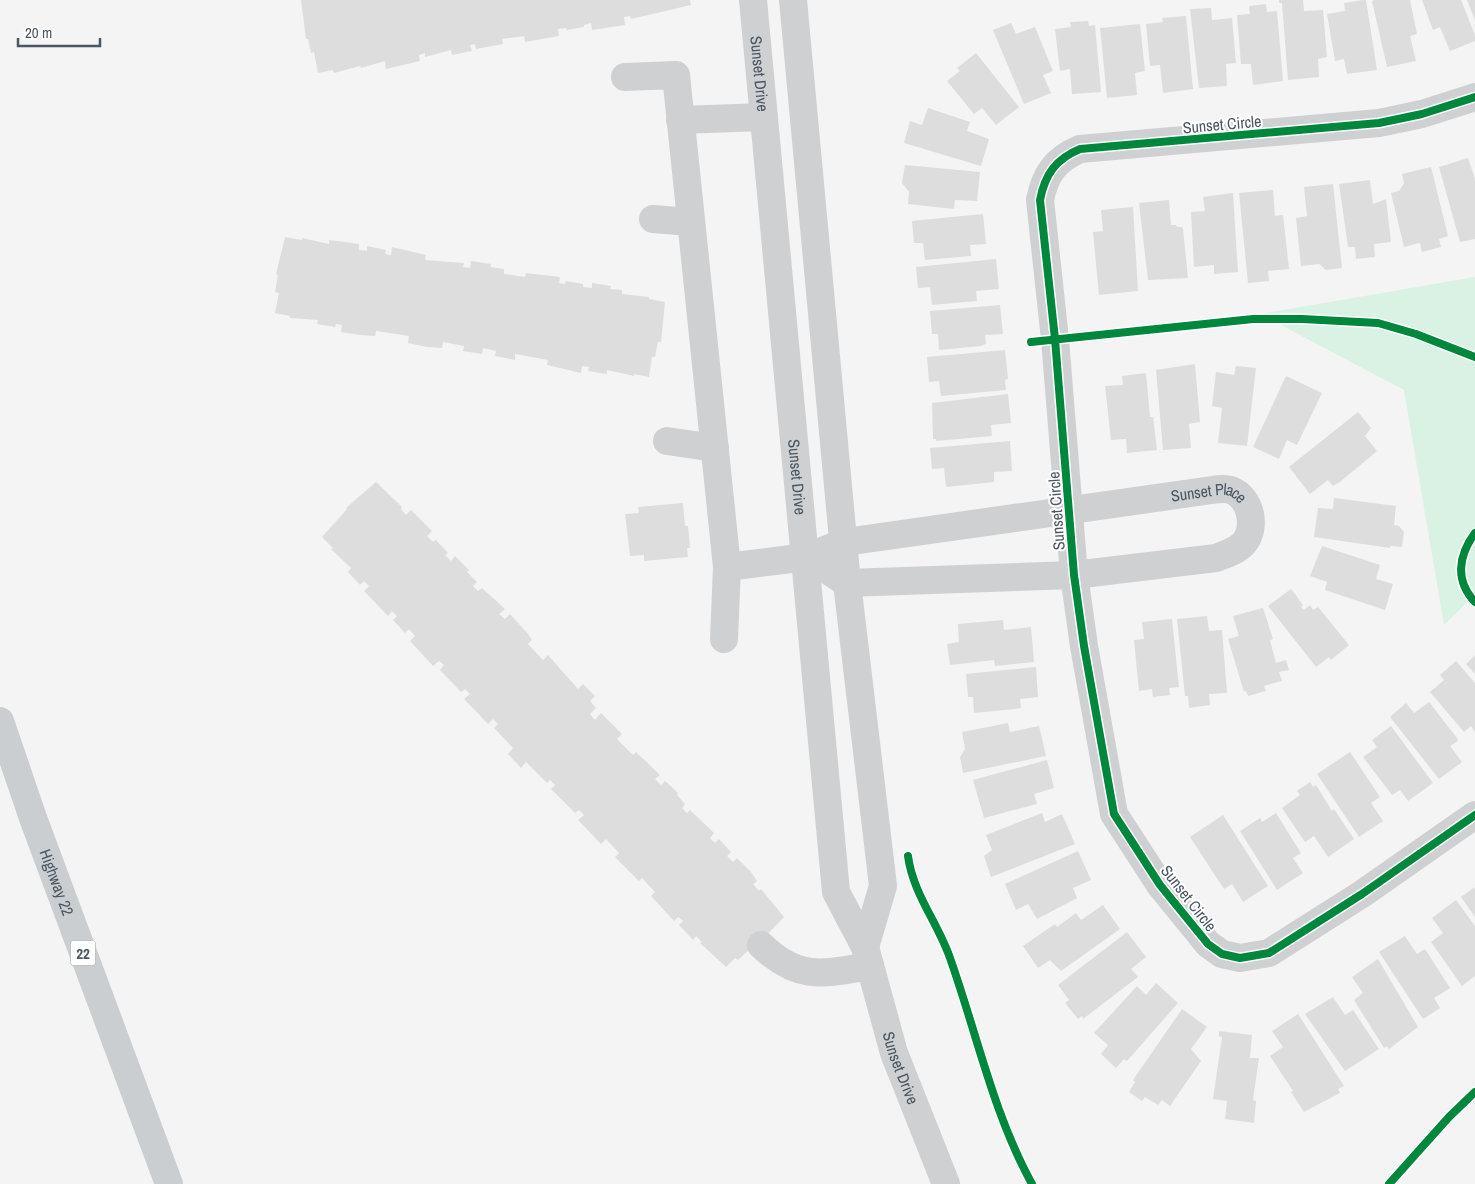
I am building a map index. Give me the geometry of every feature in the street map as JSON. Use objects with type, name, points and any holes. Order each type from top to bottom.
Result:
[{"type":"main road","name":"Highway 22","points":[[0,722],[36,827],[169,1184]]},
{"type":"street","name":"Sunset Drive","points":[[753,0],[807,556],[823,764],[836,892],[868,956],[894,1052],[946,1184]]},
{"type":"street","points":[[760,945],[776,960],[793,969],[808,972],[833,972],[868,956],[883,886],[847,583],[845,542],[792,0]]},
{"type":"street","points":[[625,77],[676,75],[727,567],[724,639]]},
{"type":"street","name":"Sunset Circle","points":[[1475,97],[1422,114],[1380,123],[1080,149],[1066,155],[1051,168],[1043,183],[1040,200],[1070,508],[1074,575],[1084,646],[1114,814],[1160,885],[1208,944],[1222,954],[1240,958],[1269,952],[1362,894],[1475,815]]},
{"type":"street","points":[[680,120],[764,117]]},
{"type":"street","points":[[653,219],[691,222]]},
{"type":"street","points":[[667,440],[715,448]]},
{"type":"street","name":"Sunset Place","points":[[1070,508],[1221,489],[1230,490],[1239,495],[1251,511],[1252,520],[1245,542],[1234,551],[1216,558],[1074,575]]},
{"type":"street","name":"Sunset Circle","points":[[727,567],[807,556],[845,542],[1070,508]]},
{"type":"street","points":[[807,556],[847,583],[1074,575]]},
{"type":"green space","points":[[1475,277],[1475,595],[1444,625],[1404,390],[1260,314]]},
{"type":"building","points":[[301,0],[690,0],[691,5],[631,19],[630,16],[624,17],[625,25],[592,30],[591,23],[584,25],[584,27],[567,30],[566,28],[558,29],[559,36],[525,42],[524,36],[502,39],[503,44],[476,49],[475,44],[470,45],[472,51],[452,55],[451,50],[425,57],[425,53],[419,55],[420,61],[386,69],[385,61],[334,73],[333,70],[318,73],[314,52],[311,53],[308,39],[306,39]]},
{"type":"building","points":[[1279,0],[1303,0],[1304,11],[1323,10],[1327,57],[1318,59],[1319,77],[1288,80],[1282,3],[1279,3]]},
{"type":"building","points":[[1366,0],[1377,70],[1347,74],[1344,59],[1335,61],[1327,14],[1345,11],[1344,3]]},
{"type":"building","points":[[1410,0],[1417,34],[1410,36],[1416,61],[1387,67],[1372,1]]},
{"type":"building","points":[[1422,0],[1461,0],[1475,35],[1475,41],[1450,51],[1440,27],[1433,30]]},
{"type":"building","points":[[1467,0],[1475,0],[1475,20]]},
{"type":"building","points":[[1266,4],[1267,12],[1277,11],[1283,81],[1253,85],[1251,64],[1241,64],[1237,15],[1250,14],[1249,6]]},
{"type":"building","points":[[1211,8],[1212,20],[1232,18],[1236,63],[1226,64],[1227,86],[1199,88],[1190,9]]},
{"type":"building","points":[[1186,16],[1193,89],[1163,93],[1160,65],[1150,66],[1146,24],[1163,22],[1162,18]]},
{"type":"building","points":[[1088,21],[1089,26],[1095,25],[1101,92],[1072,94],[1070,69],[1060,71],[1055,29],[1071,27],[1070,22]]},
{"type":"building","points":[[1011,23],[1016,34],[1035,27],[1053,71],[1043,75],[1051,93],[1024,104],[993,30]]},
{"type":"building","points":[[1140,24],[1145,71],[1135,73],[1137,95],[1107,98],[1100,28]]},
{"type":"building","points":[[976,53],[1019,107],[996,125],[982,108],[974,114],[947,81],[960,71],[957,68]]},
{"type":"building","points":[[928,108],[970,122],[967,131],[989,139],[981,166],[904,143],[910,121],[922,125]]},
{"type":"building","points":[[1468,158],[1475,179],[1475,239],[1460,242],[1439,167]]},
{"type":"building","points":[[905,165],[980,172],[977,201],[955,200],[954,209],[908,204],[909,192],[902,183]]},
{"type":"building","points":[[1431,167],[1448,236],[1439,239],[1441,247],[1422,252],[1420,243],[1404,247],[1391,193],[1399,191],[1404,183],[1402,174]]},
{"type":"building","points":[[1370,180],[1373,204],[1386,199],[1391,242],[1374,244],[1375,257],[1356,259],[1355,247],[1348,247],[1339,184]]},
{"type":"building","points":[[1333,184],[1342,268],[1326,270],[1319,264],[1301,266],[1296,218],[1307,216],[1304,187]]},
{"type":"building","points":[[1273,190],[1275,216],[1283,215],[1289,269],[1268,271],[1269,281],[1248,283],[1239,193]]},
{"type":"building","points":[[1233,193],[1238,272],[1214,274],[1214,265],[1194,267],[1191,212],[1205,211],[1203,197]]},
{"type":"building","points":[[1169,200],[1171,225],[1182,227],[1183,229],[1188,278],[1148,280],[1139,203]]},
{"type":"building","points":[[1133,207],[1138,291],[1099,295],[1093,232],[1103,231],[1101,210]]},
{"type":"building","points":[[983,214],[986,244],[970,245],[971,256],[925,260],[923,243],[914,243],[912,221]]},
{"type":"building","points":[[285,237],[302,240],[302,238],[329,244],[329,240],[359,244],[359,250],[367,251],[367,246],[386,250],[385,254],[391,255],[392,247],[426,255],[425,260],[464,263],[463,267],[470,268],[471,261],[491,264],[490,267],[504,269],[504,274],[525,277],[526,273],[560,277],[559,283],[565,284],[566,281],[583,284],[583,287],[592,288],[592,283],[611,286],[610,289],[622,290],[622,294],[649,297],[649,299],[665,302],[661,342],[658,342],[655,357],[652,357],[649,377],[607,370],[607,374],[588,371],[589,367],[582,366],[581,373],[547,365],[548,360],[515,354],[515,360],[495,356],[496,351],[483,348],[482,354],[463,351],[464,346],[443,342],[442,348],[427,347],[408,343],[409,336],[376,331],[375,336],[360,335],[341,332],[342,325],[336,324],[335,327],[317,324],[318,320],[290,318],[290,316],[275,313],[279,293],[275,292],[278,275],[276,274]]},
{"type":"building","points":[[996,259],[999,289],[976,291],[977,301],[932,305],[930,287],[918,288],[916,267]]},
{"type":"building","points":[[1000,305],[1003,334],[985,335],[986,344],[981,346],[939,350],[938,334],[932,334],[930,311]]},
{"type":"building","points":[[1005,350],[1008,379],[1005,380],[1006,390],[941,396],[939,381],[929,382],[927,357]]},
{"type":"building","points":[[1195,364],[1200,422],[1189,424],[1191,448],[1163,450],[1156,370]]},
{"type":"building","points":[[1236,366],[1256,368],[1247,446],[1218,443],[1222,408],[1212,406],[1216,372],[1234,375]]},
{"type":"building","points":[[1146,373],[1150,417],[1153,417],[1157,450],[1127,453],[1126,439],[1111,440],[1105,386],[1123,385],[1122,376]]},
{"type":"building","points":[[1286,376],[1322,393],[1297,445],[1287,440],[1279,459],[1253,447]]},
{"type":"building","points":[[1008,394],[1011,423],[991,425],[992,436],[936,441],[936,439],[933,439],[932,403]]},
{"type":"building","points":[[1358,412],[1371,428],[1365,436],[1377,451],[1340,482],[1333,486],[1328,480],[1310,494],[1289,467]]},
{"type":"building","points":[[1010,441],[1012,471],[994,472],[994,482],[946,487],[944,468],[932,469],[930,448]]},
{"type":"building","points":[[376,482],[402,507],[401,509],[406,515],[411,510],[432,531],[427,536],[433,542],[436,540],[448,553],[445,555],[451,561],[455,556],[469,570],[467,572],[477,582],[473,586],[478,591],[482,588],[505,609],[499,614],[505,619],[510,614],[528,634],[532,640],[528,644],[543,660],[548,655],[578,689],[583,684],[595,696],[590,701],[596,708],[590,714],[595,720],[601,713],[622,734],[617,739],[633,755],[636,752],[660,775],[655,779],[661,785],[665,781],[678,793],[677,795],[685,804],[682,808],[687,813],[690,810],[714,833],[710,838],[715,843],[719,839],[731,852],[727,856],[733,862],[737,858],[751,872],[757,881],[753,884],[759,891],[761,889],[784,917],[756,946],[754,945],[738,960],[735,958],[726,967],[700,943],[702,942],[696,936],[693,940],[679,925],[683,921],[678,917],[674,921],[651,896],[655,892],[642,878],[639,881],[615,857],[619,853],[606,839],[601,844],[578,820],[584,815],[579,810],[575,813],[551,789],[555,785],[550,780],[547,783],[526,762],[521,768],[508,754],[513,748],[494,728],[498,724],[493,719],[488,724],[464,699],[470,694],[465,689],[461,692],[440,670],[444,665],[439,661],[433,666],[410,641],[415,636],[409,629],[405,633],[393,620],[397,616],[392,611],[388,616],[364,591],[369,586],[364,581],[360,585],[348,572],[351,568],[331,549],[333,548],[322,537],[346,508]]},
{"type":"building","points":[[1334,498],[1396,506],[1394,525],[1399,526],[1404,532],[1402,547],[1390,546],[1390,548],[1314,537],[1318,508],[1333,509]]},
{"type":"building","points":[[683,503],[685,526],[688,526],[690,548],[687,548],[688,557],[644,561],[644,555],[630,556],[625,514],[639,513],[638,507]]},
{"type":"building","points":[[1322,546],[1380,565],[1376,579],[1393,584],[1385,610],[1325,590],[1327,582],[1310,576]]},
{"type":"building","points":[[1291,589],[1303,605],[1301,607],[1304,610],[1310,605],[1313,610],[1318,607],[1349,645],[1331,660],[1329,657],[1316,667],[1268,606]]},
{"type":"building","points":[[1263,608],[1273,639],[1270,640],[1276,663],[1286,660],[1289,670],[1279,672],[1282,681],[1264,686],[1266,691],[1248,696],[1246,691],[1244,692],[1228,639],[1239,636],[1233,616]]},
{"type":"building","points":[[1207,616],[1209,631],[1222,630],[1227,693],[1209,694],[1210,705],[1189,708],[1188,696],[1185,696],[1177,619]]},
{"type":"building","points":[[1172,619],[1179,687],[1169,688],[1170,695],[1153,697],[1152,689],[1139,691],[1134,640],[1144,639],[1142,622]]},
{"type":"building","points":[[1003,620],[1004,630],[1031,627],[1034,662],[995,666],[994,660],[950,665],[947,644],[959,642],[958,624]]},
{"type":"building","points":[[1475,655],[1475,674],[1466,664]]},
{"type":"building","points":[[1456,661],[1475,683],[1475,732],[1471,726],[1464,732],[1430,692],[1444,680],[1440,675]]},
{"type":"building","points":[[1036,667],[1038,697],[1020,699],[1021,708],[974,713],[973,697],[968,697],[966,674]]},
{"type":"building","points":[[1429,702],[1457,738],[1458,741],[1450,746],[1462,762],[1439,779],[1390,717],[1406,703],[1414,713]]},
{"type":"building","points":[[1008,723],[1010,732],[1039,726],[1046,756],[963,773],[960,757],[965,749],[962,732]]},
{"type":"building","points":[[1391,726],[1433,783],[1408,801],[1400,790],[1392,795],[1363,757],[1377,747],[1372,740]]},
{"type":"building","points":[[1350,752],[1380,797],[1371,803],[1383,821],[1359,837],[1317,774]]},
{"type":"building","points":[[1047,760],[1054,788],[1034,794],[1037,804],[984,818],[973,780]]},
{"type":"building","points":[[1310,782],[1313,787],[1316,785],[1332,811],[1334,809],[1354,839],[1328,857],[1314,836],[1305,842],[1282,808],[1300,795],[1297,791]]},
{"type":"building","points":[[1042,813],[1045,822],[1062,814],[1075,844],[991,877],[984,856],[992,850],[986,835]]},
{"type":"building","points":[[1276,813],[1301,853],[1293,858],[1303,873],[1277,890],[1240,831],[1260,818],[1262,822]]},
{"type":"building","points":[[1223,815],[1268,886],[1243,902],[1232,884],[1224,889],[1190,837]]},
{"type":"building","points":[[1078,851],[1091,880],[1073,888],[1077,898],[1037,919],[1028,904],[1016,910],[1005,884]]},
{"type":"building","points":[[1475,887],[1475,917],[1461,897]]},
{"type":"building","points":[[1456,900],[1475,926],[1475,976],[1462,986],[1431,942],[1443,933],[1432,918]]},
{"type":"building","points":[[1103,905],[1120,929],[1061,971],[1050,960],[1038,968],[1023,946],[1055,924],[1057,927],[1076,913],[1081,920]]},
{"type":"building","points":[[1127,932],[1146,957],[1131,969],[1138,977],[1083,1019],[1082,1016],[1078,1019],[1065,1003],[1069,1000],[1058,985]]},
{"type":"building","points":[[1405,936],[1417,954],[1425,949],[1450,988],[1434,998],[1440,1008],[1423,1019],[1379,952]]},
{"type":"building","points":[[1378,959],[1418,1027],[1389,1049],[1387,1046],[1384,1048],[1354,1000],[1363,993],[1352,977]]},
{"type":"building","points":[[1156,983],[1178,1003],[1127,1061],[1124,1059],[1116,1068],[1101,1054],[1108,1045],[1094,1033],[1137,986],[1146,995]]},
{"type":"building","points":[[1333,997],[1345,1015],[1353,1010],[1379,1049],[1345,1071],[1305,1014]]},
{"type":"building","points":[[1182,1009],[1207,1027],[1191,1049],[1201,1061],[1170,1106],[1162,1100],[1158,1105],[1145,1097],[1142,1101],[1129,1092],[1135,1082],[1133,1080]]},
{"type":"building","points":[[1298,1014],[1344,1086],[1338,1089],[1340,1093],[1304,1112],[1270,1056],[1283,1047],[1272,1031]]},
{"type":"building","points":[[1219,1031],[1252,1035],[1250,1058],[1259,1058],[1253,1100],[1256,1101],[1254,1123],[1225,1119],[1227,1101],[1213,1099],[1222,1037],[1219,1036]]},
{"type":"cycle path","points":[[1475,97],[1422,114],[1379,123],[1080,149],[1064,158],[1053,168],[1045,182],[1040,200],[1055,339],[1074,575],[1084,646],[1114,814],[1160,885],[1208,944],[1222,954],[1240,958],[1269,953],[1362,894],[1475,815]]},
{"type":"cycle path","points":[[1031,342],[1253,319],[1302,319],[1378,323],[1416,334],[1475,357]]},
{"type":"cycle path","points":[[1475,533],[1465,551],[1461,568],[1464,586],[1475,602]]},
{"type":"cycle path","points":[[908,856],[920,896],[950,958],[996,1101],[1018,1157],[1032,1184]]},
{"type":"cycle path","points":[[1389,1184],[1449,1117],[1475,1092]]}]
